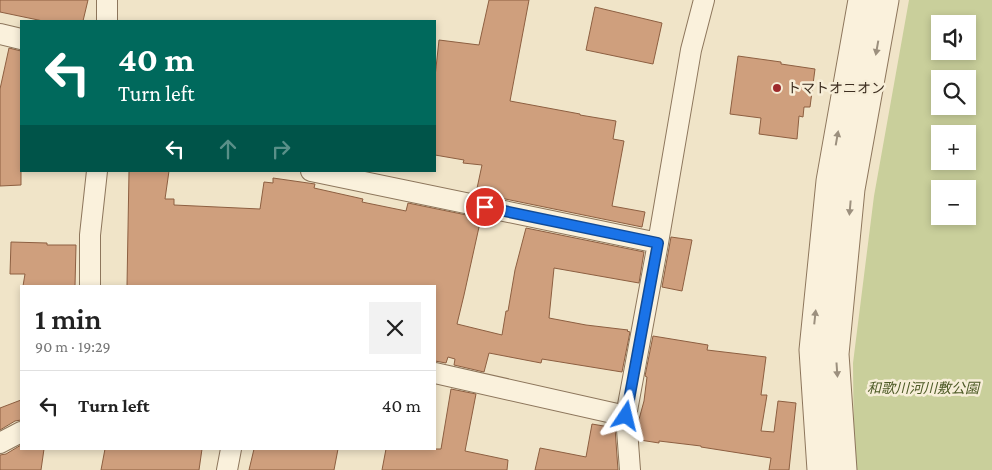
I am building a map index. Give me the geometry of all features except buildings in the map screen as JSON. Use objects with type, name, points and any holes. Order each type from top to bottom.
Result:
[{"type":"street","points":[[107,0],[107,20]]},
{"type":"street","points":[[630,470],[626,416],[691,50],[704,0]]},
{"type":"street","points":[[820,470],[812,350],[829,181],[861,0]]},
{"type":"street","points":[[844,470],[836,354],[852,189],[886,0]]},
{"type":"street","points":[[0,34],[20,39]]},
{"type":"street","points":[[90,285],[90,235],[97,172]]},
{"type":"street","points":[[316,172],[658,243]]},
{"type":"street","points":[[436,373],[626,416]]},
{"type":"street","points":[[0,442],[20,432]]},
{"type":"street","points":[[227,470],[230,450]]},
{"type":"green space","name":"和歌川河川敷公園","points":[[909,0],[992,0],[992,470],[856,470],[854,461],[853,363],[874,196]]},
{"type":"place","name":"トマトオニオン","points":[[777,88]]},
{"type":"route","points":[[485,207],[658,243],[626,416]]}]
